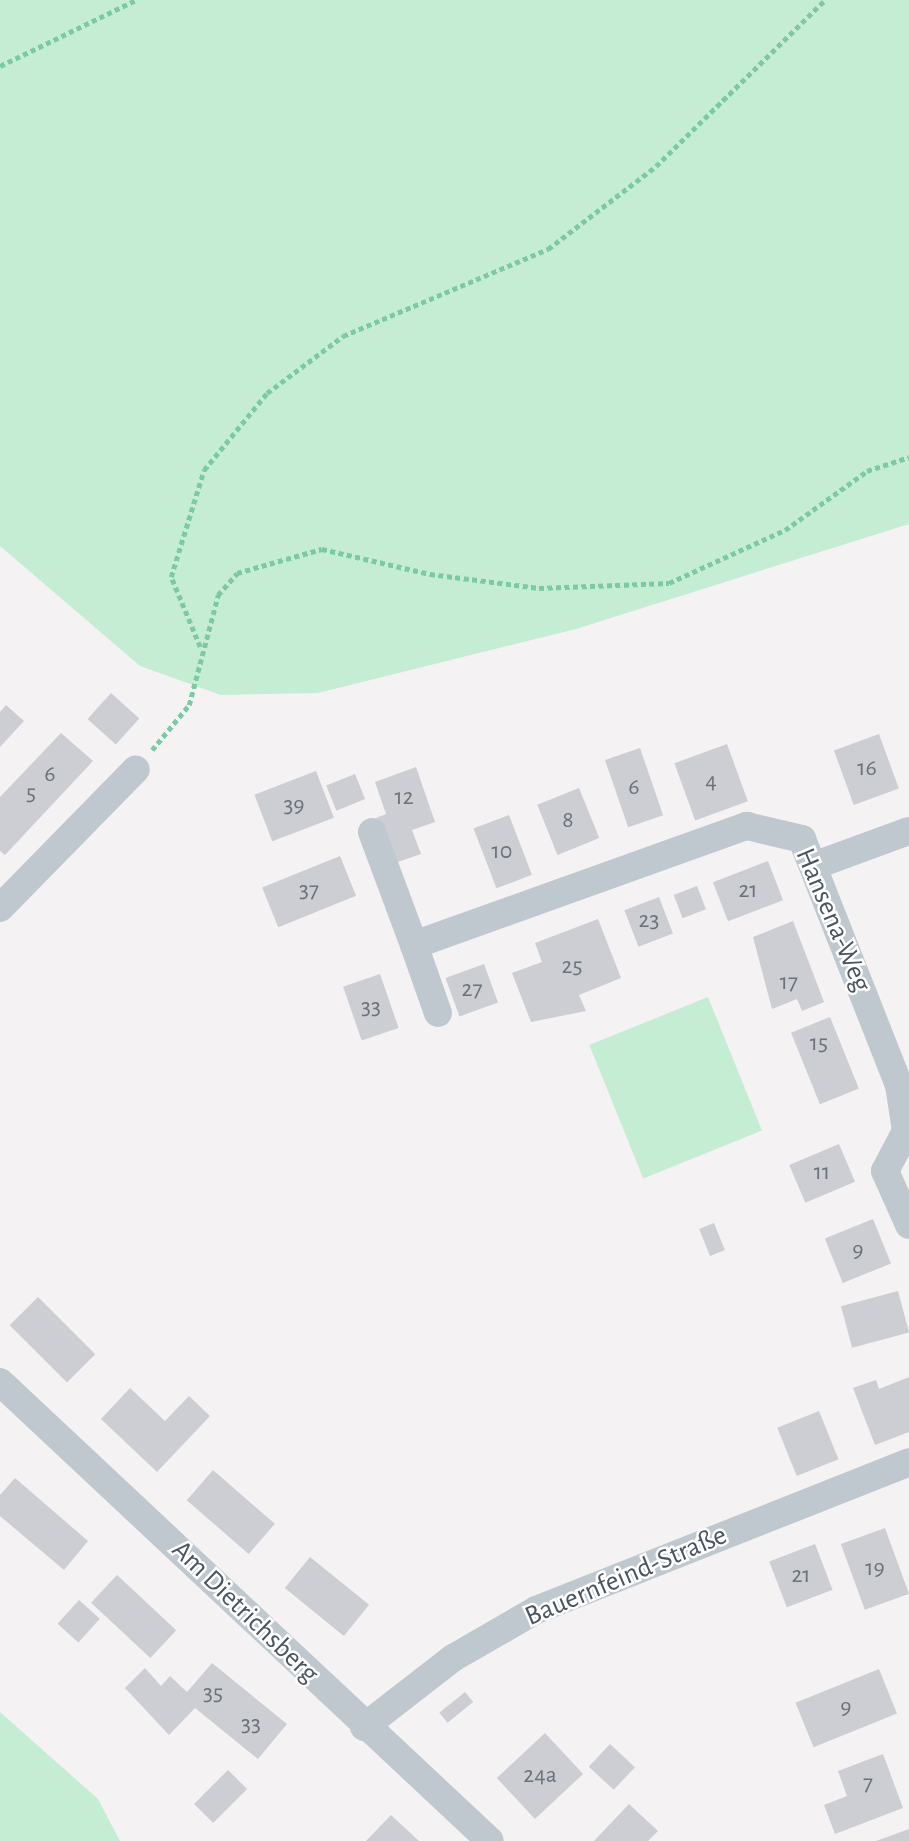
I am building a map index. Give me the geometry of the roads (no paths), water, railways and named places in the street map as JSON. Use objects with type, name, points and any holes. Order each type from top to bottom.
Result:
[{"type":"street","points":[[0,908],[136,769]]},
{"type":"street","name":"Hansena-Weg","points":[[414,945],[747,826],[802,839],[816,865],[899,1085],[908,1131],[885,1171],[909,1226]]},
{"type":"street","points":[[816,865],[909,831]]},
{"type":"street","points":[[372,832],[438,1013]]},
{"type":"street","name":"Am Dietrichsberg","points":[[0,1382],[364,1727],[488,1840]]},
{"type":"street","name":"Bauernfeind-Straße","points":[[364,1727],[453,1658],[536,1610],[909,1462]]}]
